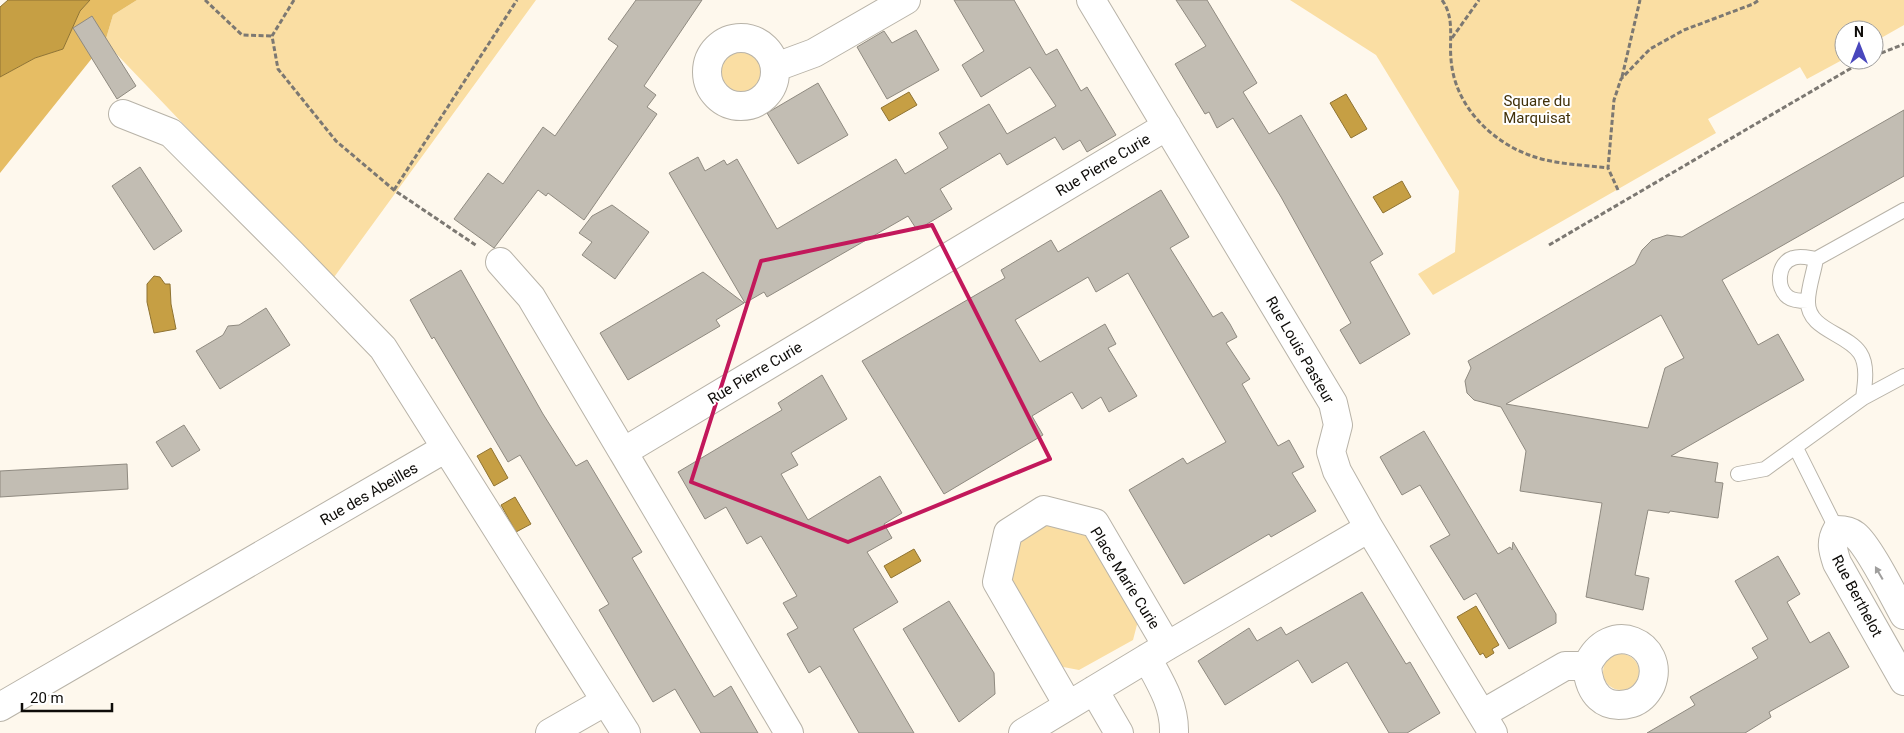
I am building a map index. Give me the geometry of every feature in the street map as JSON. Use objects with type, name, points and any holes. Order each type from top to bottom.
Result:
[{"type":"street","points":[[776,67],[814,53],[906,0]]},
{"type":"street","name":"Rue Louis Pasteur","points":[[1092,0],[1333,403],[1338,425],[1331,446],[1334,462],[1369,528],[1487,723]]},
{"type":"street","points":[[123,114],[171,134],[291,253],[383,348],[626,733]]},
{"type":"street","name":"Rue Pierre Curie","points":[[623,452],[1167,126]]},
{"type":"street","points":[[500,262],[531,297],[789,733]]},
{"type":"street","name":"Rue des Abeilles","points":[[0,707],[446,448]]},
{"type":"street","name":"Place Marie Curie","points":[[1068,705],[997,582],[1008,533],[1044,510],[1094,523],[1157,652],[1174,719],[1174,733]]},
{"type":"street","points":[[1023,733],[1369,528]]},
{"type":"street","name":"Rue Berthelot","points":[[1904,615],[1864,546],[1856,536],[1846,530],[1837,530],[1832,549],[1837,563],[1904,681]]},
{"type":"street","points":[[1487,723],[1565,666],[1587,666]]},
{"type":"street","points":[[1094,690],[1119,733]]},
{"type":"street","points":[[550,733],[606,701]]},
{"type":"lane","points":[[1808,301],[1789,298],[1782,290],[1780,273],[1784,264],[1792,258],[1802,256],[1816,259],[1904,210]]},
{"type":"lane","points":[[1816,259],[1808,301],[1810,312],[1833,335],[1852,345],[1861,354],[1866,373],[1863,398]]},
{"type":"lane","points":[[1738,474],[1765,469],[1863,398],[1904,376]]},
{"type":"lane","points":[[1796,448],[1837,530]]},
{"type":"path","points":[[205,0],[242,35],[272,36]]},
{"type":"path","points":[[294,0],[272,36],[278,69],[336,142],[394,190],[500,262]]},
{"type":"path","points":[[394,190],[516,0]]},
{"type":"path","points":[[1442,0],[1450,18],[1452,38],[1450,60],[1458,92],[1472,114],[1492,134],[1529,155],[1569,164],[1608,168]]},
{"type":"path","points":[[1452,38],[1480,0]]},
{"type":"path","points":[[1618,190],[1608,168],[1614,100],[1640,0]]},
{"type":"path","points":[[1621,79],[1650,49],[1684,30],[1759,0]]},
{"type":"path","points":[[1884,52],[1904,44]]},
{"type":"path","points":[[1549,245],[1848,70]]},
{"type":"highlighted area","points":[[932,225],[1050,459],[848,542],[691,482],[761,261]]},
{"type":"green space","points":[[137,0],[536,0],[332,280],[105,42],[113,15]]},
{"type":"green space","name":"Square du Marquisat","points":[[1290,0],[1904,0],[1904,25],[1884,36],[1884,20],[1834,20],[1834,64],[1807,79],[1800,67],[1708,119],[1716,133],[1433,295],[1418,274],[1455,252],[1459,191],[1376,55]]},
{"type":"green space","points":[[747,48],[759,54],[764,62],[764,80],[759,88],[751,93],[737,94],[725,88],[720,80],[719,66],[725,54],[733,49]]},
{"type":"green space","points":[[1046,521],[1088,532],[1139,617],[1133,640],[1079,670],[1058,666],[1008,580],[1017,538]]},
{"type":"green space","points":[[1621,654],[1628,655],[1634,659],[1638,665],[1638,679],[1634,685],[1628,689],[1621,690],[1614,689],[1608,685],[1604,679],[1603,672],[1604,665],[1608,659],[1614,655]]},
{"type":"shaded area","points":[[8,0],[90,0],[80,11],[63,49],[35,58],[0,77],[0,7]]},
{"type":"shaded area","points":[[90,0],[137,0],[113,15],[105,42],[0,173],[0,77],[35,58],[63,49],[80,11]]},
{"type":"shaded area","points":[[909,92],[917,105],[889,121],[881,108]]},
{"type":"shaded area","points":[[1346,94],[1367,129],[1351,138],[1330,103]]},
{"type":"shaded area","points":[[1402,181],[1411,197],[1383,213],[1373,197]]},
{"type":"shaded area","points":[[154,276],[160,277],[165,284],[170,284],[171,304],[176,329],[154,333],[147,302],[147,284]]},
{"type":"shaded area","points":[[491,448],[508,478],[494,486],[477,456]]},
{"type":"shaded area","points":[[515,497],[531,524],[516,532],[501,505]]},
{"type":"shaded area","points":[[914,549],[921,561],[891,578],[884,566]]},
{"type":"shaded area","points":[[1476,606],[1499,645],[1492,649],[1494,653],[1486,658],[1483,653],[1480,655],[1457,617]]},
{"type":"building","points":[[636,0],[702,0],[644,86],[656,95],[647,107],[657,114],[584,220],[548,193],[546,196],[538,190],[494,248],[454,219],[488,173],[503,184],[543,127],[555,136],[618,46],[608,39]]},
{"type":"building","points":[[954,0],[1014,0],[1046,55],[1057,49],[1081,91],[1087,87],[1116,135],[1087,152],[1080,140],[1063,150],[1055,137],[1007,165],[1000,153],[940,189],[952,209],[917,230],[908,216],[767,297],[764,292],[745,303],[669,173],[698,157],[705,171],[724,160],[727,165],[737,159],[777,229],[896,159],[905,174],[948,148],[939,133],[989,104],[1007,134],[1056,106],[1030,67],[981,97],[962,65],[984,51]]},
{"type":"building","points":[[1176,0],[1207,0],[1257,83],[1243,92],[1269,134],[1301,115],[1383,254],[1370,262],[1410,334],[1360,364],[1340,330],[1351,323],[1281,197],[1233,118],[1217,128],[1209,112],[1205,114],[1175,64],[1206,46]]},
{"type":"building","points":[[92,16],[136,86],[117,99],[73,28]]},
{"type":"building","points":[[916,30],[939,70],[887,99],[857,47],[884,31],[892,43]]},
{"type":"building","points":[[818,83],[848,135],[798,164],[767,113]]},
{"type":"building","points":[[1904,110],[1904,176],[1722,280],[1758,345],[1778,334],[1804,380],[1671,456],[1718,463],[1715,482],[1723,483],[1718,518],[1670,511],[1669,513],[1648,510],[1635,575],[1649,578],[1643,610],[1586,597],[1602,503],[1520,491],[1526,451],[1501,407],[1474,400],[1467,393],[1465,381],[1471,368],[1468,361],[1635,264],[1642,250],[1652,240],[1667,235],[1682,237]],"holes":[[[1661,315],[1684,358],[1665,368],[1648,428],[1506,404]]]},
{"type":"building","points":[[140,167],[182,231],[154,250],[112,186]]},
{"type":"building","points":[[1161,190],[1189,237],[1170,248],[1213,317],[1222,312],[1230,324],[1237,337],[1226,343],[1250,379],[1242,384],[1278,446],[1289,440],[1304,467],[1292,473],[1316,511],[1271,537],[1269,534],[1184,584],[1129,490],[1183,458],[1187,464],[1226,442],[1128,273],[1096,292],[1088,277],[1015,320],[1040,362],[1105,324],[1116,344],[1108,348],[1137,396],[1109,412],[1101,397],[1082,409],[1072,392],[1032,416],[1043,435],[944,494],[862,361],[1005,278],[1001,270],[1051,240],[1058,252]]},
{"type":"building","points":[[612,205],[649,232],[615,279],[582,255],[592,242],[579,233],[592,216]]},
{"type":"building","points":[[461,270],[543,414],[576,466],[587,460],[642,552],[632,558],[714,697],[731,686],[758,733],[701,733],[675,689],[653,702],[599,610],[609,604],[520,455],[508,462],[410,300]]},
{"type":"building","points":[[703,272],[744,303],[716,320],[720,326],[628,380],[600,333]]},
{"type":"building","points":[[266,308],[290,345],[220,389],[196,351],[223,335],[228,326],[239,325]]},
{"type":"building","points":[[822,375],[847,419],[791,453],[798,465],[781,474],[808,520],[880,476],[902,513],[884,524],[892,538],[867,552],[898,602],[853,629],[914,733],[859,733],[820,666],[809,673],[787,634],[798,628],[783,603],[797,596],[761,536],[747,544],[726,507],[705,519],[678,472],[782,410],[778,403]]},
{"type":"building","points":[[184,425],[200,450],[172,467],[156,442]]},
{"type":"building","points":[[1424,431],[1498,554],[1510,547],[1512,550],[1513,542],[1556,614],[1556,623],[1509,649],[1476,593],[1464,600],[1430,546],[1450,535],[1420,485],[1402,495],[1380,457]]},
{"type":"building","points":[[127,464],[128,489],[0,497],[0,471]]},
{"type":"building","points":[[1778,556],[1800,594],[1787,602],[1810,643],[1829,632],[1849,667],[1769,712],[1771,717],[1745,733],[1647,733],[1695,705],[1690,697],[1758,658],[1752,648],[1768,639],[1735,581]]},
{"type":"building","points":[[1362,592],[1406,664],[1410,662],[1440,713],[1407,733],[1389,733],[1347,662],[1312,683],[1298,660],[1225,705],[1198,661],[1249,628],[1257,641],[1281,627],[1286,635]]},
{"type":"building","points":[[949,601],[994,673],[995,694],[959,722],[903,629]]}]
